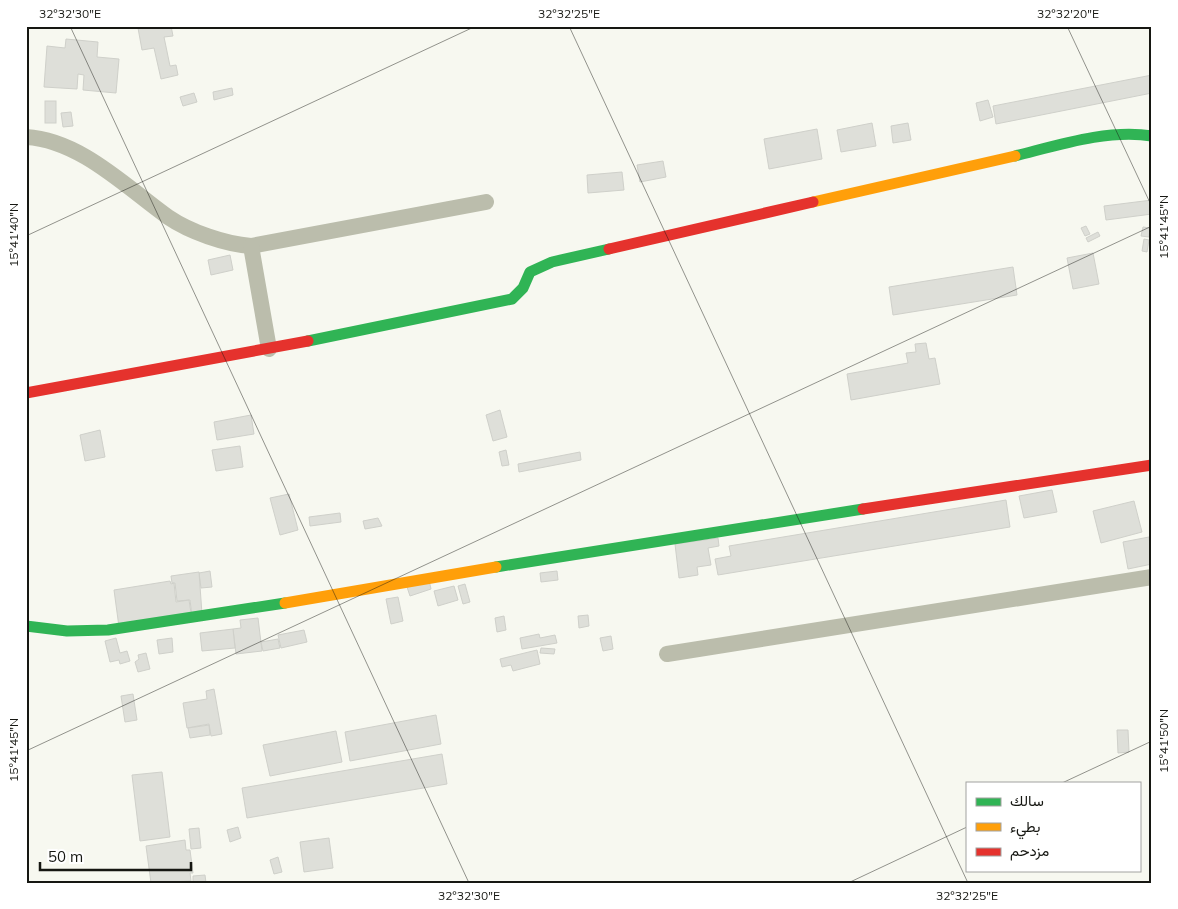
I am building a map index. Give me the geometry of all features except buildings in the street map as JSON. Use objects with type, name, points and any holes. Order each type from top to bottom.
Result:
[{"type":"street","points":[[26,393],[269,349],[512,298],[523,288],[530,272],[552,262],[1074,142],[1132,133],[1152,136]]},
{"type":"street","points":[[26,136],[43,138],[61,144],[113,175],[170,218],[229,244],[251,246],[486,202]]},
{"type":"street","points":[[251,246],[269,349]]},
{"type":"street","points":[[26,626],[59,632],[140,626],[299,601],[455,573],[1152,465]]},
{"type":"street","points":[[667,654],[1152,578]]},
{"type":"traffic: fast","points":[[1015,156],[1100,136],[1135,134],[1152,136]]},
{"type":"traffic: fast","points":[[308,341],[512,299],[523,288],[530,272],[552,262],[609,249]]},
{"type":"traffic: fast","points":[[496,567],[863,509]]},
{"type":"traffic: fast","points":[[26,626],[67,631],[108,630],[285,603]]},
{"type":"traffic: slow","points":[[813,202],[1015,156]]},
{"type":"traffic: slow","points":[[285,603],[496,567]]},
{"type":"traffic: jam","points":[[609,249],[813,202]]},
{"type":"traffic: jam","points":[[26,393],[308,341]]},
{"type":"traffic: jam","points":[[863,509],[1152,465]]}]
